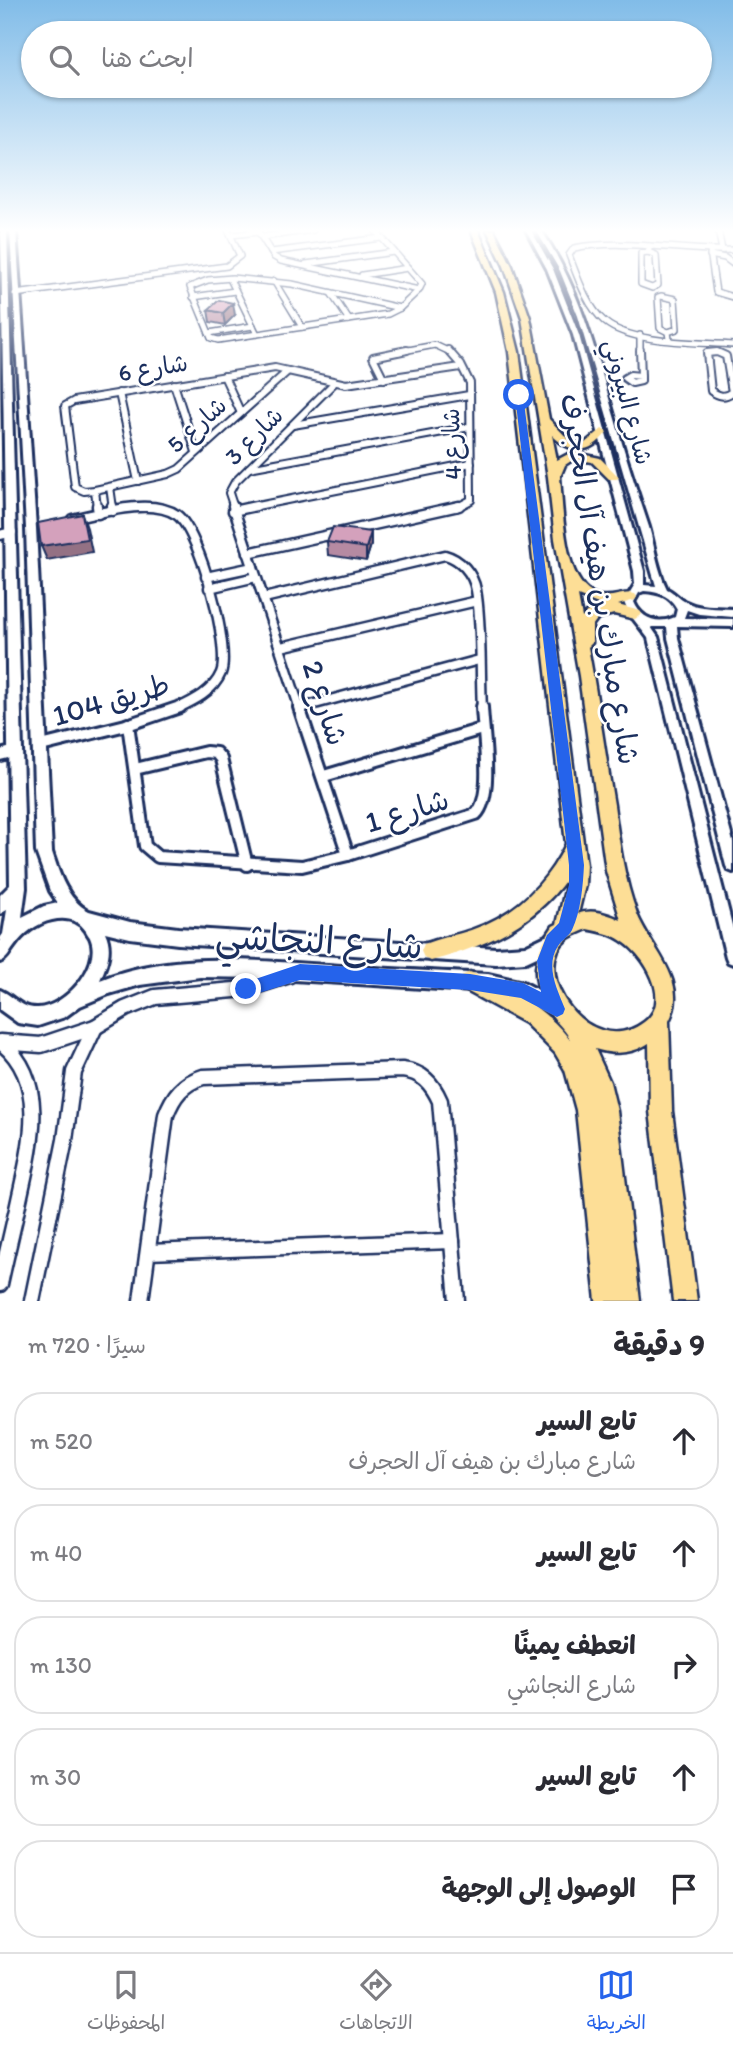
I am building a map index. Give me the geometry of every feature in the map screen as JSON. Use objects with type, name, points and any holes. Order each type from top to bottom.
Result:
[{"type":"main road","name":"شارع مبارك بن هيف آل الحجرف","points":[[498,291],[510,332],[575,845],[576,885],[559,934]]},
{"type":"main road","name":"شارع مبارك بن هيف آل الحجرف","points":[[516,291],[528,336],[554,477],[561,539],[586,676],[615,871],[629,917],[640,941]]},
{"type":"main road","points":[[3,1005],[18,1015],[41,1016],[65,1007],[76,999],[93,978],[101,954],[98,933],[58,891],[44,852],[31,528],[19,333],[6,296]]},
{"type":"main road","points":[[4,946],[18,888],[14,641],[6,534],[6,296]]},
{"type":"main road","points":[[510,332],[523,330],[528,336]]},
{"type":"main road","points":[[5,335],[19,333]]},
{"type":"main road","points":[[542,415],[558,439],[571,445],[589,445],[595,442],[602,432]]},
{"type":"main road","points":[[554,477],[560,463],[572,455],[596,460],[613,477]]},
{"type":"main road","points":[[561,539],[571,580],[577,589],[595,600],[613,602],[632,594]]},
{"type":"main road","points":[[586,676],[585,626],[589,617],[597,611],[618,610],[637,616]]},
{"type":"main road","points":[[14,641],[23,642],[36,636]]},
{"type":"main road","points":[[14,662],[26,656],[37,657]]},
{"type":"main road","points":[[431,951],[487,934],[519,917],[554,884],[575,845]]},
{"type":"main road","points":[[0,906],[18,888]]},
{"type":"main road","name":"شارع النجاشي","points":[[4,946],[21,927],[43,914],[66,911],[130,930],[166,935],[511,956],[526,954],[559,934]]},
{"type":"main road","points":[[586,920],[597,920],[619,927],[640,941],[655,961],[664,985],[663,1008],[659,1019],[645,1036],[623,1044],[599,1041],[575,1028],[557,1009],[544,973],[545,961],[559,934],[586,920]]},
{"type":"main road","name":"شارع النجاشي","points":[[76,999],[127,978],[178,968],[203,967],[470,982],[523,991],[557,1009]]},
{"type":"main road","points":[[470,982],[517,1005],[547,1026],[574,1063],[585,1093],[608,1301]]},
{"type":"main road","points":[[659,1019],[661,1111],[685,1301]]},
{"type":"main road","points":[[575,1028],[599,1082],[606,1111],[628,1301]]},
{"type":"street","points":[[6,296],[46,291]]},
{"type":"street","points":[[191,291],[211,338],[218,340],[388,314],[400,308],[418,291]]},
{"type":"street","points":[[193,297],[235,291],[257,334]]},
{"type":"street","points":[[280,291],[302,327]]},
{"type":"street","points":[[320,291],[400,308]]},
{"type":"street","name":"شارع البيروني","points":[[559,291],[582,357],[639,571],[640,584],[632,594]]},
{"type":"street","name":"شارع البيروني","points":[[571,291],[589,335],[630,489],[648,538],[650,560],[663,591]]},
{"type":"street","points":[[588,291],[605,322],[620,330],[640,335],[669,335],[733,345]]},
{"type":"street","points":[[716,291],[721,295],[733,297]]},
{"type":"street","points":[[331,293],[349,320]]},
{"type":"street","points":[[661,296],[675,299],[677,329],[669,335],[660,328],[658,297],[661,296]]},
{"type":"street","points":[[209,333],[253,326]]},
{"type":"street","points":[[640,335],[641,376]]},
{"type":"street","points":[[715,343],[716,352]]},
{"type":"street","name":"شارع 4","points":[[248,553],[466,504],[473,496],[470,383],[461,367],[445,347],[435,345],[373,357],[384,379]]},
{"type":"street","points":[[716,352],[726,356],[732,392],[727,396],[719,396],[711,391],[707,353],[716,352]]},
{"type":"street","points":[[582,357],[593,354]]},
{"type":"street","points":[[582,357],[596,362]]},
{"type":"street","name":"شارع 6","points":[[78,490],[75,487],[65,406],[74,401],[275,368],[346,384],[461,367]]},
{"type":"street","name":"شارع 5","points":[[78,490],[95,490],[138,481],[168,474],[179,468],[289,370]]},
{"type":"street","points":[[224,376],[240,411]]},
{"type":"street","name":"شارع 3","points":[[254,572],[229,493],[234,482],[334,383]]},
{"type":"street","points":[[174,384],[196,452]]},
{"type":"street","points":[[119,393],[138,481]]},
{"type":"street","points":[[293,425],[469,395]]},
{"type":"street","points":[[249,468],[470,427]]},
{"type":"street","points":[[233,511],[471,463]]},
{"type":"street","points":[[110,487],[113,511]]},
{"type":"street","points":[[95,490],[97,514]]},
{"type":"street","name":"طريق 104","points":[[41,746],[128,724],[190,703],[212,687],[224,662],[206,578],[190,530],[177,515],[150,508],[113,511],[57,522]]},
{"type":"street","points":[[31,528],[44,525]]},
{"type":"street","name":"شارع 1","points":[[128,724],[145,846],[158,858],[302,866],[348,855],[476,814],[483,807],[486,791],[477,589],[463,564],[445,555],[264,598]]},
{"type":"street","points":[[206,578],[254,572]]},
{"type":"street","points":[[209,588],[254,572]]},
{"type":"street","name":"شارع 2","points":[[254,572],[324,776],[348,855]]},
{"type":"street","points":[[733,613],[699,610],[680,604],[663,591],[643,588],[632,594],[630,608],[653,637],[733,957]]},
{"type":"street","points":[[281,647],[477,601]]},
{"type":"street","points":[[680,604],[682,614],[673,623],[673,638],[733,866]]},
{"type":"street","points":[[637,616],[661,625],[733,622]]},
{"type":"street","points":[[300,708],[479,660]]},
{"type":"street","points":[[667,694],[681,700],[688,696]]},
{"type":"street","points":[[671,710],[678,705],[692,712]]},
{"type":"street","points":[[324,776],[482,729]]},
{"type":"street","points":[[0,755],[16,751]]},
{"type":"street","points":[[135,769],[206,752],[216,753],[222,759],[247,865]]},
{"type":"street","points":[[1,1043],[41,1045],[95,1027],[125,1009],[155,997],[246,989],[300,972]]},
{"type":"street","points":[[32,1301],[65,1140],[74,1072],[95,1027]]},
{"type":"street","points":[[0,1284],[31,1146],[33,1122],[27,1081],[11,1049],[1,1043]]},
{"type":"street","points":[[141,1301],[166,1115],[172,1099],[183,1086],[196,1078],[402,1070],[425,1078],[440,1101],[457,1301]]},
{"type":"street","points":[[148,1252],[452,1241]]},
{"type":"building","points":[[219,300],[233,303],[223,313],[208,310]]},
{"type":"building","points":[[82,514],[87,539],[41,546],[38,523]]},
{"type":"building","points":[[333,527],[371,532],[366,548],[327,542]]},
{"type":"route","points":[[246,989],[300,972],[470,982],[523,991],[557,1009],[544,973],[545,961],[552,941],[566,927],[576,885],[577,865],[519,395]]}]
